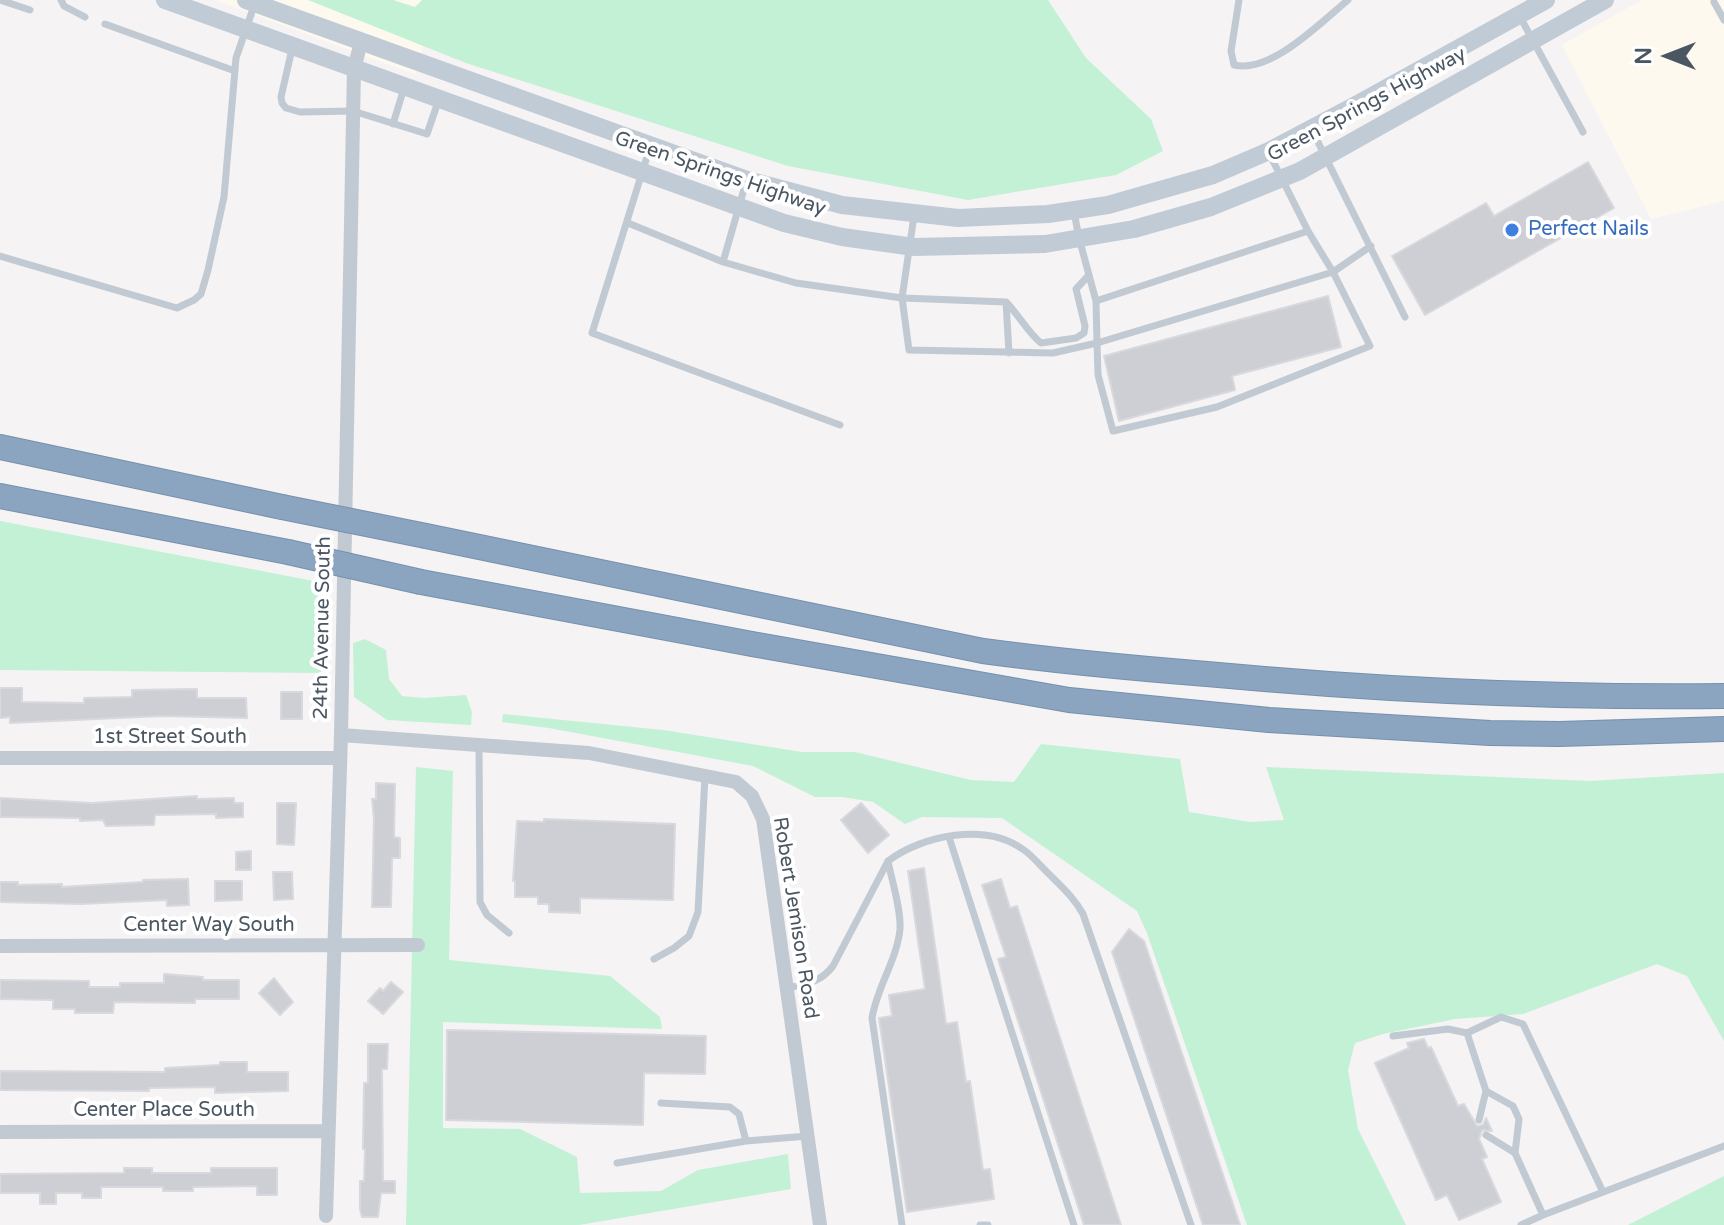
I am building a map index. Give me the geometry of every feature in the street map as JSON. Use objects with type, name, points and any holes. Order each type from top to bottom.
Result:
[{"type":"highway","points":[[0,447],[983,651],[1051,661],[1388,690],[1505,695],[1724,696]]},
{"type":"highway","points":[[0,496],[288,552],[421,582],[1069,700],[1269,720],[1490,733],[1573,734],[1724,729]]},
{"type":"main road","name":"Green Springs Highway","points":[[165,0],[784,223],[842,237],[909,247],[1045,244],[1134,229],[1211,207],[1300,171],[1605,0]]},
{"type":"main road","name":"Green Springs Highway","points":[[250,2],[747,180],[842,205],[958,218],[1108,205],[1213,175],[1269,151],[1546,0]]},
{"type":"street","name":"24th Avenue South","points":[[326,1216],[341,735],[354,69],[361,42]]},
{"type":"street","name":"Robert Jemison Road","points":[[341,735],[589,753],[736,782],[752,796],[763,819],[820,1225]]},
{"type":"street","name":"1st Street South","points":[[0,758],[340,758]]},
{"type":"street","name":"Center Way South","points":[[0,946],[418,945]]},
{"type":"street","name":"Center Place South","points":[[0,1132],[328,1131]]},
{"type":"lane","points":[[0,0],[30,10]]},
{"type":"lane","points":[[61,0],[64,6],[85,17]]},
{"type":"lane","points":[[1239,0],[1231,51],[1234,65],[1245,67],[1290,49],[1348,0]]},
{"type":"lane","points":[[0,256],[177,308],[201,294],[224,197],[236,58],[250,2]]},
{"type":"lane","points":[[1714,2],[1724,20]]},
{"type":"lane","points":[[1519,15],[1583,132]]},
{"type":"lane","points":[[105,24],[235,71]]},
{"type":"lane","points":[[292,47],[281,91],[282,103],[286,108],[300,112],[353,111],[427,134],[440,99]]},
{"type":"lane","points":[[393,124],[405,87]]},
{"type":"lane","points":[[1311,128],[1405,317]]},
{"type":"lane","points":[[650,147],[592,333],[840,425]]},
{"type":"lane","points":[[1074,210],[1096,301],[1098,375],[1113,431],[1217,407],[1370,346],[1269,151]]},
{"type":"lane","points":[[723,262],[747,180]]},
{"type":"lane","points":[[914,213],[902,298],[909,350],[1053,353],[1097,343],[1333,272],[1371,246]]},
{"type":"lane","points":[[628,223],[723,262],[796,283],[902,298],[1006,302],[1041,343],[1076,338],[1084,333],[1076,289],[1089,275]]},
{"type":"lane","points":[[1096,301],[1308,231]]},
{"type":"lane","points":[[1006,302],[1009,353]]},
{"type":"lane","points":[[479,745],[480,902],[487,915],[509,933]]},
{"type":"lane","points":[[654,959],[689,936],[698,912],[705,776]]},
{"type":"lane","points":[[787,988],[825,977],[888,861],[901,851],[927,841],[978,835],[1003,840],[1023,849],[1076,902],[1191,1225]]},
{"type":"lane","points":[[949,837],[1074,1225]]},
{"type":"lane","points":[[888,861],[900,926],[897,945],[872,1018],[902,1225]]},
{"type":"lane","points":[[1393,1036],[1448,1029],[1467,1033],[1501,1017],[1523,1024],[1603,1192]]},
{"type":"lane","points":[[1467,1033],[1486,1091],[1479,1120]]},
{"type":"lane","points":[[1486,1091],[1513,1106],[1519,1119],[1515,1153],[1543,1215]]},
{"type":"lane","points":[[661,1103],[730,1107],[739,1114],[746,1141]]},
{"type":"lane","points":[[1486,1135],[1515,1153]]},
{"type":"lane","points":[[617,1163],[746,1141],[808,1136]]},
{"type":"lane","points":[[1521,1225],[1724,1146]]},
{"type":"lane","points":[[980,1225],[988,1225]]},
{"type":"shaded area","points":[[215,0],[434,0],[416,75]]},
{"type":"shaded area","points":[[1642,0],[1724,0],[1724,201],[1651,219],[1562,45]]},
{"type":"green space","points":[[308,0],[393,0],[415,7],[422,0],[1048,0],[1086,58],[1151,119],[1163,151],[1116,175],[968,200],[788,166],[466,63]]},
{"type":"green space","points":[[0,521],[319,582],[321,673],[0,670]]},
{"type":"green space","points":[[365,639],[386,650],[389,679],[402,696],[466,695],[472,712],[471,725],[387,720],[354,697],[353,643]]},
{"type":"green space","points":[[503,714],[663,730],[802,752],[855,752],[971,780],[1014,782],[1041,744],[1180,759],[1189,812],[1250,822],[1284,820],[1266,767],[1590,781],[1724,773],[1724,1041],[1687,976],[1657,964],[1523,1014],[1455,1019],[1355,1043],[1348,1070],[1358,1129],[1406,1225],[1247,1225],[1137,911],[1002,818],[922,817],[905,824],[873,802],[815,797],[753,766],[502,722]]},
{"type":"green space","points":[[416,767],[453,771],[449,960],[610,976],[660,1017],[662,1029],[443,1022],[443,1128],[520,1129],[577,1157],[580,1193],[661,1191],[698,1170],[788,1154],[791,1189],[579,1225],[406,1225]]},
{"type":"green space","points":[[1724,1176],[1724,1225],[1628,1225]]},
{"type":"building","points":[[1588,162],[1614,208],[1425,315],[1392,256],[1486,203],[1494,216]]},
{"type":"building","points":[[1328,296],[1341,347],[1232,376],[1235,390],[1119,421],[1104,356]]},
{"type":"building","points":[[0,688],[22,688],[22,702],[84,703],[84,698],[132,697],[132,690],[197,689],[197,698],[246,698],[247,718],[162,716],[10,723],[10,717],[0,718]]},
{"type":"building","points":[[281,692],[302,692],[302,719],[281,719]]},
{"type":"building","points":[[376,783],[395,784],[394,837],[400,838],[400,858],[392,858],[391,907],[372,907],[372,799],[376,799]]},
{"type":"building","points":[[197,796],[197,799],[234,798],[234,803],[243,803],[243,817],[155,815],[154,825],[106,826],[103,820],[80,821],[80,818],[0,817],[0,798],[92,803]]},
{"type":"building","points":[[277,803],[296,803],[294,845],[277,844]]},
{"type":"building","points":[[861,803],[889,835],[868,853],[841,820]]},
{"type":"building","points":[[544,819],[675,824],[673,900],[580,898],[580,913],[549,912],[549,904],[538,904],[538,897],[515,897],[513,881],[517,821],[544,822]]},
{"type":"building","points":[[251,851],[251,870],[236,870],[236,852]]},
{"type":"building","points":[[924,868],[946,1024],[957,1022],[966,1082],[970,1081],[983,1170],[990,1169],[994,1199],[907,1212],[879,1018],[892,1016],[889,995],[925,989],[908,871]]},
{"type":"building","points":[[273,872],[292,872],[293,899],[274,900]]},
{"type":"building","points":[[188,879],[189,905],[167,906],[167,900],[80,904],[0,902],[0,882],[18,882],[18,885],[62,884],[62,887]]},
{"type":"building","points":[[1001,879],[1010,908],[1017,906],[1121,1225],[1084,1225],[998,959],[1006,957],[982,885]]},
{"type":"building","points":[[215,881],[242,881],[242,900],[215,901]]},
{"type":"building","points":[[1129,929],[1144,941],[1240,1225],[1203,1225],[1112,952]]},
{"type":"building","points":[[164,974],[203,977],[203,980],[239,980],[239,999],[195,999],[195,1003],[114,1002],[113,1013],[75,1013],[75,1009],[53,1009],[53,1000],[0,999],[0,980],[89,981],[89,987],[120,987],[120,983],[164,983]]},
{"type":"building","points":[[274,978],[293,1002],[280,1015],[259,993]]},
{"type":"building","points":[[391,982],[403,992],[383,1014],[368,1001]]},
{"type":"building","points":[[447,1030],[706,1036],[705,1074],[644,1073],[643,1125],[446,1120]]},
{"type":"building","points":[[1424,1039],[1428,1048],[1431,1047],[1458,1106],[1464,1104],[1477,1126],[1483,1125],[1486,1118],[1492,1131],[1482,1130],[1479,1139],[1487,1157],[1482,1159],[1501,1202],[1459,1220],[1447,1195],[1436,1200],[1375,1063],[1409,1048],[1407,1043]]},
{"type":"building","points":[[368,1044],[388,1044],[387,1069],[382,1069],[383,1181],[395,1181],[395,1193],[381,1193],[378,1217],[362,1217],[360,1209],[360,1181],[364,1181],[364,1083],[368,1083]]},
{"type":"building","points":[[220,1062],[247,1062],[247,1072],[288,1072],[288,1091],[215,1093],[215,1087],[149,1088],[149,1091],[0,1090],[0,1071],[165,1072],[165,1068],[220,1065]]},
{"type":"building","points":[[124,1168],[152,1168],[152,1173],[211,1173],[211,1168],[277,1168],[277,1195],[257,1195],[257,1186],[193,1187],[193,1191],[163,1191],[163,1187],[101,1187],[101,1198],[82,1198],[82,1193],[56,1193],[56,1204],[40,1204],[40,1193],[0,1193],[0,1174],[124,1173]]},
{"type":"place","name":"Perfect Nails","points":[[1512,230]]}]
